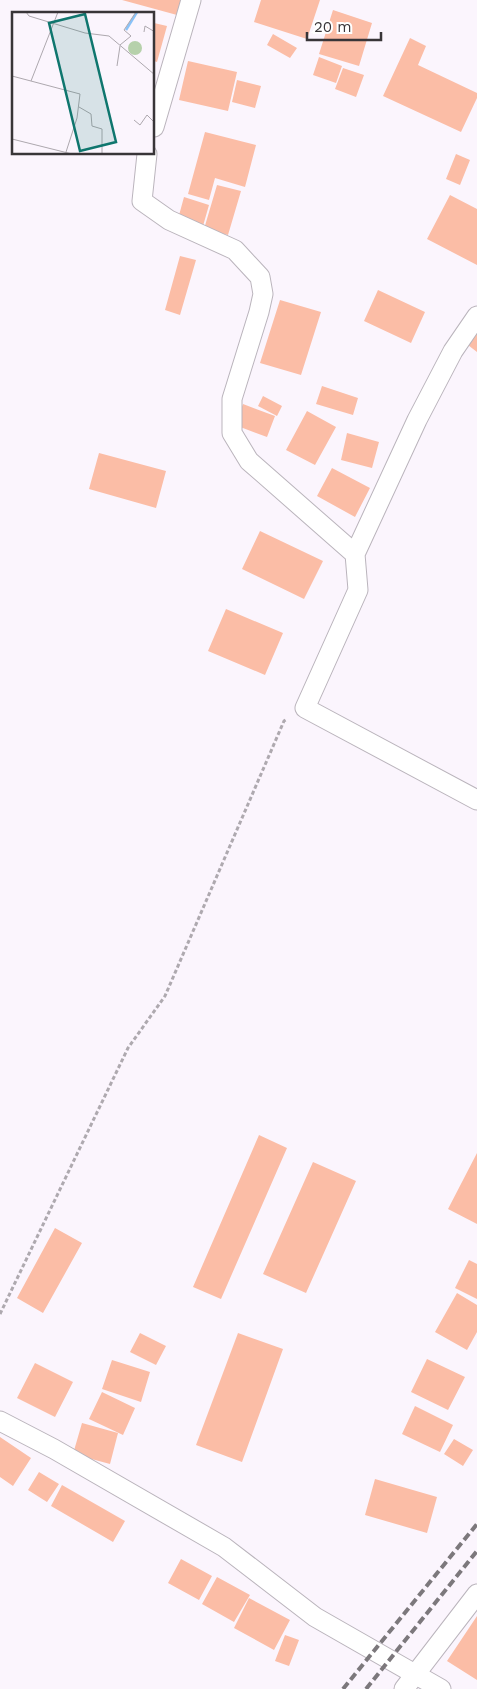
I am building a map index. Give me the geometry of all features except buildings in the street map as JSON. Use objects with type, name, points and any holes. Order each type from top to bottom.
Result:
[{"type":"street","points":[[155,124],[191,0]]},
{"type":"street","points":[[147,155],[142,201],[169,220],[235,250],[260,277],[263,294],[259,312],[232,399],[232,433],[249,461],[354,554]]},
{"type":"street","points":[[477,316],[453,351],[417,420],[354,554],[358,590],[305,708],[477,800]]},
{"type":"street","points":[[0,1421],[54,1449],[224,1547],[315,1617],[410,1682],[441,1689]]},
{"type":"street","points":[[410,1682],[477,1594]]},
{"type":"path","points":[[0,1314],[128,1048],[165,996],[284,721],[305,708]]},
{"type":"railway","points":[[343,1689],[477,1524]]},
{"type":"railway","points":[[366,1689],[477,1551]]}]
